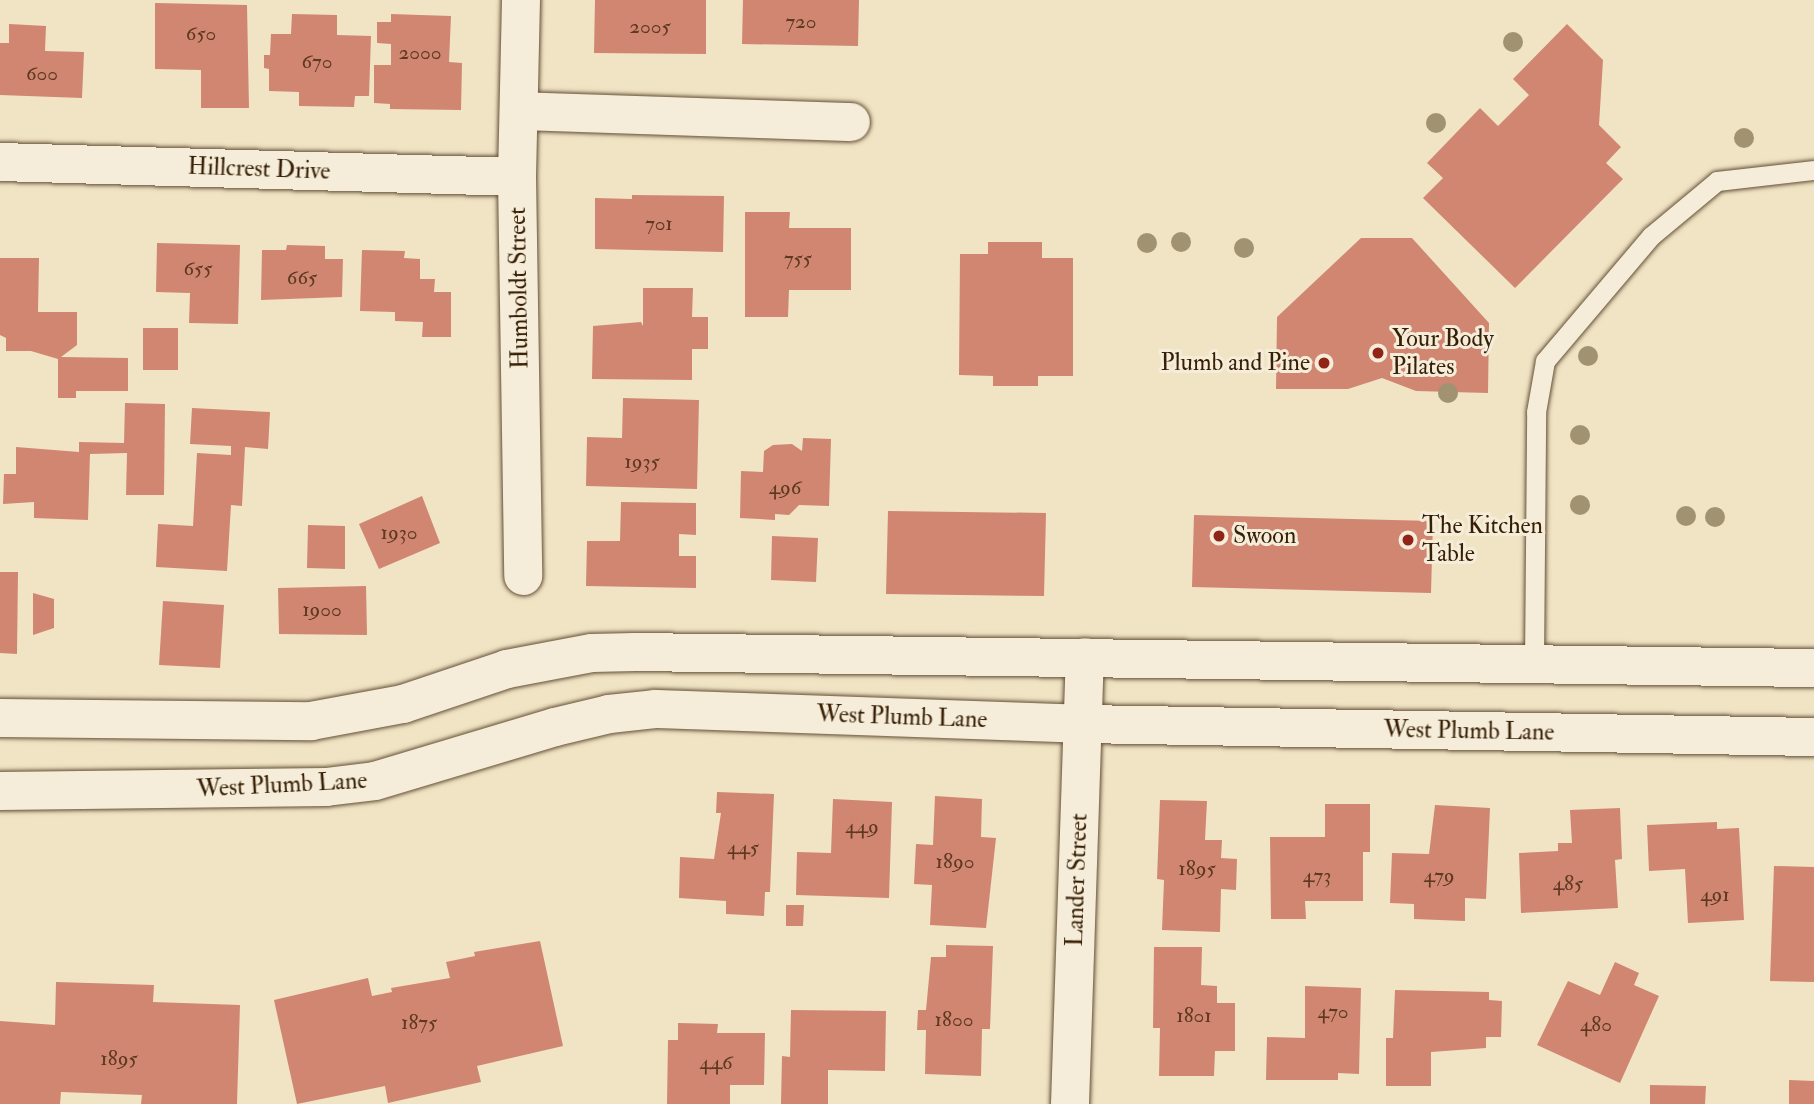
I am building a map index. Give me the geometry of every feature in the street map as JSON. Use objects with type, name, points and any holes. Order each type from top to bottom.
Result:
[{"type":"main road","name":"Humboldt Street","points":[[521,0],[517,177],[523,576]]},
{"type":"main road","points":[[519,111],[851,122]]},
{"type":"main road","name":"Hillcrest Drive","points":[[0,162],[517,177]]},
{"type":"main road","points":[[0,718],[311,721],[359,715],[507,669],[592,653],[1814,668]]},
{"type":"main road","name":"Lander Street","points":[[1070,1104],[1085,657]]},
{"type":"main road","name":"West Plumb Lane","points":[[0,790],[326,787],[375,781],[566,724],[656,709],[1083,724],[1814,737]]},
{"type":"lane","points":[[1534,663],[1536,412],[1545,361],[1651,236],[1717,181],[1814,170]]},
{"type":"building","points":[[595,0],[706,0],[706,54],[594,53]]},
{"type":"building","points":[[743,0],[859,0],[858,46],[742,44]]},
{"type":"building","points":[[155,3],[247,5],[249,108],[201,108],[201,70],[155,69]]},
{"type":"building","points":[[292,14],[337,15],[337,35],[371,36],[369,96],[355,96],[354,107],[299,106],[299,92],[269,91],[269,69],[264,68],[264,55],[270,55],[271,34],[291,34]]},
{"type":"building","points":[[391,14],[451,16],[449,62],[462,63],[461,110],[390,109],[390,104],[374,103],[374,65],[391,65],[391,44],[377,43],[377,22],[391,22]]},
{"type":"building","points":[[9,24],[46,26],[45,51],[84,52],[82,98],[0,95],[0,43],[9,43]]},
{"type":"building","points":[[1567,24],[1603,60],[1599,125],[1621,147],[1606,163],[1623,179],[1515,288],[1423,198],[1443,178],[1427,163],[1480,108],[1498,126],[1529,95],[1513,79]]},
{"type":"building","points":[[632,195],[724,196],[723,252],[595,249],[595,198],[632,199]]},
{"type":"building","points":[[745,212],[790,212],[789,228],[851,228],[851,290],[789,290],[788,317],[745,317]]},
{"type":"building","points":[[1361,238],[1412,238],[1489,323],[1488,393],[1416,391],[1382,378],[1348,389],[1276,389],[1277,317]]},
{"type":"building","points":[[988,242],[1042,242],[1042,258],[1073,258],[1073,376],[1038,376],[1038,386],[993,386],[993,376],[959,375],[960,254],[988,254]]},
{"type":"building","points":[[157,243],[240,245],[238,324],[189,323],[190,293],[156,292]]},
{"type":"building","points":[[287,245],[325,246],[325,259],[343,259],[342,297],[261,300],[262,250],[286,250]]},
{"type":"building","points":[[362,250],[405,251],[404,258],[420,259],[420,279],[435,279],[434,292],[451,292],[451,337],[422,337],[423,322],[395,321],[395,312],[360,311]]},
{"type":"building","points":[[0,258],[39,258],[38,312],[77,312],[77,345],[61,357],[128,358],[128,391],[76,391],[76,398],[58,398],[58,359],[31,351],[6,351],[6,338],[0,335]]},
{"type":"building","points":[[643,288],[693,288],[692,317],[708,317],[708,349],[692,349],[692,380],[592,379],[593,326],[641,322],[643,326]]},
{"type":"building","points":[[143,328],[178,328],[178,370],[143,370]]},
{"type":"building","points":[[623,398],[699,400],[697,489],[586,486],[587,437],[622,438]]},
{"type":"building","points":[[125,403],[165,404],[164,495],[126,495],[127,453],[90,454],[88,520],[34,518],[34,502],[3,504],[4,474],[16,474],[16,447],[79,452],[79,442],[124,443]]},
{"type":"building","points":[[192,408],[270,412],[268,449],[245,447],[242,506],[231,505],[227,571],[156,567],[158,524],[193,526],[197,453],[231,455],[231,446],[190,444]]},
{"type":"building","points":[[803,438],[831,439],[829,506],[799,505],[789,515],[775,514],[775,520],[740,518],[741,471],[763,472],[764,451],[773,445],[792,444],[802,451]]},
{"type":"building","points":[[422,496],[440,543],[379,569],[359,524]]},
{"type":"building","points":[[621,502],[696,503],[696,535],[679,534],[679,556],[696,556],[696,588],[586,586],[587,541],[620,541]]},
{"type":"building","points":[[888,511],[1046,513],[1044,596],[886,594]]},
{"type":"building","points":[[1194,515],[1433,521],[1431,593],[1192,587]]},
{"type":"building","points":[[308,525],[345,526],[345,569],[307,568]]},
{"type":"building","points":[[772,536],[818,538],[816,582],[771,580]]},
{"type":"building","points":[[0,572],[18,572],[17,654],[0,653]]},
{"type":"building","points":[[366,586],[367,635],[279,634],[278,588]]},
{"type":"building","points":[[33,593],[54,599],[54,628],[33,635]]},
{"type":"building","points":[[163,601],[224,605],[220,668],[159,665]]},
{"type":"building","points":[[717,792],[774,794],[770,892],[765,892],[764,916],[726,914],[726,901],[679,898],[680,857],[714,859],[721,813],[716,813]]},
{"type":"building","points":[[935,796],[982,799],[981,837],[996,838],[986,928],[930,925],[932,885],[914,884],[916,844],[933,845]]},
{"type":"building","points":[[833,799],[892,802],[889,898],[796,895],[797,852],[831,853]]},
{"type":"building","points":[[1160,800],[1207,801],[1205,840],[1222,840],[1221,858],[1237,859],[1236,890],[1221,889],[1220,932],[1162,930],[1164,880],[1157,879]]},
{"type":"building","points":[[1325,804],[1370,804],[1370,852],[1363,852],[1363,901],[1305,901],[1306,919],[1271,919],[1270,837],[1325,837]]},
{"type":"building","points":[[1435,805],[1490,808],[1486,899],[1465,898],[1465,921],[1414,919],[1414,904],[1390,903],[1392,853],[1429,854]]},
{"type":"building","points":[[1620,808],[1622,859],[1615,860],[1618,908],[1521,913],[1519,853],[1558,851],[1558,843],[1572,843],[1570,810]]},
{"type":"building","points":[[1717,822],[1717,829],[1739,828],[1744,920],[1688,923],[1685,869],[1649,871],[1647,825]]},
{"type":"building","points":[[1774,866],[1814,867],[1814,982],[1770,981]]},
{"type":"building","points":[[786,905],[804,905],[803,926],[786,926]]},
{"type":"building","points":[[540,941],[563,1046],[477,1066],[481,1082],[388,1103],[385,1086],[297,1104],[274,1000],[368,978],[372,996],[392,992],[391,988],[450,978],[446,962],[475,956],[474,952]]},
{"type":"building","points":[[946,945],[993,946],[990,1029],[982,1029],[981,1076],[925,1074],[926,1030],[917,1030],[918,1010],[926,1010],[931,957],[946,957]]},
{"type":"building","points":[[1154,947],[1202,947],[1201,985],[1217,986],[1217,1003],[1235,1003],[1235,1051],[1215,1051],[1214,1076],[1159,1076],[1160,1028],[1153,1028]]},
{"type":"building","points":[[1615,962],[1639,973],[1634,985],[1659,996],[1620,1083],[1537,1045],[1568,981],[1600,995]]},
{"type":"building","points":[[56,982],[154,985],[153,1002],[240,1005],[237,1104],[141,1104],[142,1095],[61,1092],[60,1104],[0,1104],[0,1021],[55,1025]]},
{"type":"building","points":[[1305,986],[1361,988],[1359,1074],[1338,1073],[1338,1080],[1266,1080],[1267,1037],[1305,1038]]},
{"type":"building","points":[[1395,990],[1489,992],[1489,1000],[1502,1001],[1501,1037],[1486,1037],[1486,1048],[1431,1052],[1431,1086],[1386,1086],[1386,1038],[1393,1038]]},
{"type":"building","points":[[791,1010],[886,1011],[885,1071],[828,1070],[828,1104],[781,1104],[782,1056],[790,1057]]},
{"type":"building","points":[[678,1023],[718,1024],[717,1033],[765,1033],[764,1085],[730,1085],[730,1104],[667,1104],[668,1040],[678,1040]]},
{"type":"building","points":[[1789,1080],[1814,1081],[1814,1104],[1789,1104]]},
{"type":"building","points":[[1650,1085],[1706,1086],[1705,1104],[1650,1104]]},
{"type":"place","name":"Your Body Pilates","points":[[1378,353]]},
{"type":"place","name":"Plumb and Pine","points":[[1324,363]]},
{"type":"place","name":"Swoon","points":[[1219,536]]},
{"type":"place","name":"The Kitchen Table","points":[[1408,540]]}]
